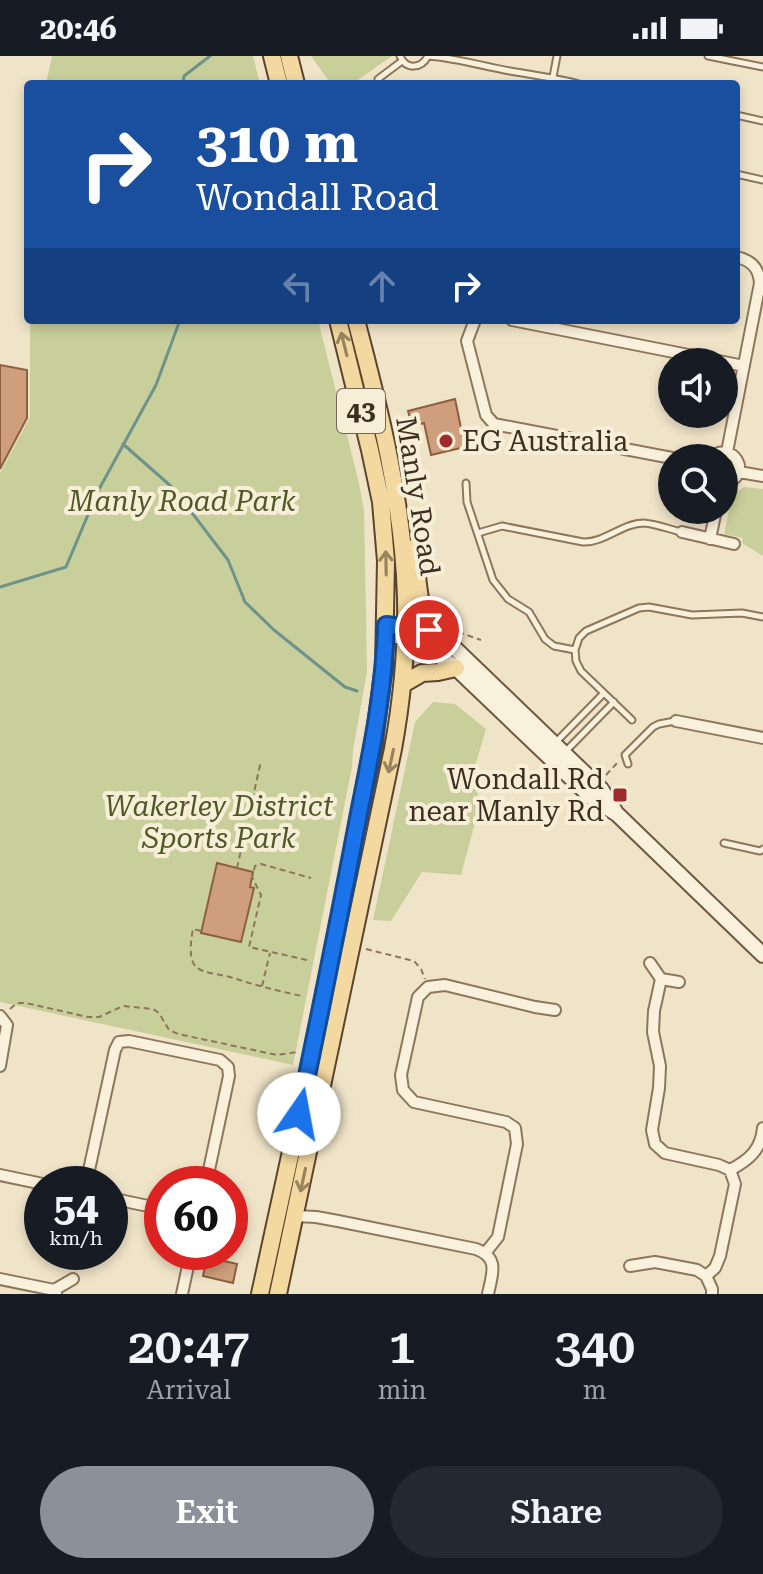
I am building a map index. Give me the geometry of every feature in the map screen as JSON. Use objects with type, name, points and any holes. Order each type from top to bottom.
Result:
[{"type":"main road","points":[[272,56],[278,80]]},
{"type":"main road","points":[[289,56],[295,80]]},
{"type":"main road","name":"Manly Road","points":[[260,1294],[327,983],[382,690],[386,561],[381,502],[339,324]]},
{"type":"main road","name":"Manly Road","points":[[278,1294],[393,749],[403,684],[406,632],[404,562],[392,467],[357,324]]},
{"type":"main road","points":[[392,467],[406,492],[420,599],[437,633]]},
{"type":"main road","points":[[386,629],[406,632],[429,630],[451,643],[601,789],[617,814]]},
{"type":"main road","points":[[406,632],[456,668],[592,798],[617,814],[763,955]]},
{"type":"main road","points":[[403,684],[422,673],[456,668]]},
{"type":"street","points":[[729,444],[760,283],[755,267],[740,258]]},
{"type":"street","points":[[473,324],[467,341],[486,415],[494,424],[658,455]]},
{"type":"street","points":[[532,324],[744,366]]},
{"type":"street","points":[[738,466],[739,472],[763,476]]},
{"type":"street","points":[[710,539],[713,524]]},
{"type":"street","points":[[682,532],[734,544]]},
{"type":"street","points":[[676,721],[763,738]]},
{"type":"street","points":[[650,963],[661,979],[679,982]]},
{"type":"street","points":[[661,979],[653,1032],[660,1066],[652,1130],[655,1144],[665,1153],[730,1170],[735,1184],[720,1256],[715,1268],[706,1276]]},
{"type":"street","points":[[486,1252],[498,1237],[517,1144],[515,1128],[506,1122],[414,1102],[403,1090],[401,1075],[418,997],[428,987],[445,985],[555,1010]]},
{"type":"street","points":[[0,1066],[7,1025],[1,1017]]},
{"type":"street","points":[[90,1166],[115,1050],[119,1042],[129,1041],[220,1060],[228,1067],[229,1076],[210,1166]]},
{"type":"street","points":[[730,1170],[755,1153],[762,1140],[763,1128]]},
{"type":"street","points":[[0,1175],[24,1180]]},
{"type":"street","points":[[295,1216],[338,1221],[486,1252],[492,1260],[493,1269],[488,1294]]},
{"type":"street","points":[[630,1266],[655,1262],[697,1270],[706,1276],[712,1294]]},
{"type":"street","points":[[182,1294],[187,1270]]},
{"type":"street","points":[[0,1279],[55,1292],[73,1279]]},
{"type":"lane","points":[[378,79],[401,59],[415,67],[423,64],[428,56],[564,80]]},
{"type":"lane","points":[[553,77],[557,56]]},
{"type":"lane","points":[[708,56],[763,67]]},
{"type":"lane","points":[[740,116],[763,121]]},
{"type":"lane","points":[[740,175],[763,180]]},
{"type":"lane","points":[[466,483],[467,502],[493,580],[508,599],[529,612],[545,639],[554,646],[575,650]]},
{"type":"lane","points":[[478,533],[502,526],[594,542],[645,523],[682,532]]},
{"type":"lane","points":[[632,720],[581,671],[575,650],[579,638],[586,631],[639,608],[649,607],[692,615],[742,613],[763,617]]},
{"type":"lane","points":[[559,749],[604,693]]},
{"type":"lane","points":[[559,749],[614,702]]},
{"type":"lane","points":[[628,764],[625,755],[653,727],[676,721]]},
{"type":"lane","points":[[724,843],[761,853]]},
{"type":"path","points":[[456,631],[481,640]]},
{"type":"path","points":[[604,777],[625,755]]},
{"type":"path","points":[[237,868],[261,761]]},
{"type":"path","points":[[307,960],[249,947],[261,895],[252,877],[255,866],[261,864],[311,878]]},
{"type":"path","points":[[201,931],[193,929],[191,939],[192,962],[198,969],[302,996]]},
{"type":"path","points":[[366,949],[414,961],[428,987]]},
{"type":"path","points":[[262,987],[270,952]]},
{"type":"path","points":[[1,1017],[17,1003],[88,1017],[99,1017],[123,1006],[153,1009],[169,1030],[178,1034],[277,1055],[297,1052]]},
{"type":"green space","points":[[52,56],[253,56],[259,80],[47,80]]},
{"type":"green space","points":[[311,56],[392,56],[358,80],[328,80]]},
{"type":"green space","name":"Manly Road Park","points":[[30,324],[319,324],[364,510],[367,672],[352,767],[293,1065],[0,1002],[0,473],[30,417]]},
{"type":"green space","points":[[744,487],[763,489],[763,556],[742,543],[743,538],[724,534],[726,524],[738,524],[738,492]]},
{"type":"green space","points":[[433,702],[455,704],[486,729],[473,773],[480,804],[461,875],[422,872],[391,921],[373,920],[415,722]]},
{"type":"building","points":[[0,365],[27,370],[27,418],[0,469]]},
{"type":"building","points":[[455,399],[465,447],[431,455],[424,423],[412,426],[408,411]]},
{"type":"building","points":[[217,863],[253,872],[250,887],[254,888],[241,942],[201,933]]},
{"type":"building","points":[[204,1270],[236,1270],[233,1283],[203,1276]]},
{"type":"waterway","points":[[184,80],[184,76],[210,56]]},
{"type":"waterway","points":[[0,587],[66,567],[98,491],[156,385],[179,324]]},
{"type":"waterway","points":[[123,444],[173,488],[228,560],[245,602],[274,630],[345,687],[357,691]]},
{"type":"place","name":"EG Australia","points":[[446,441]]},
{"type":"place","name":"Wondall Rd near Manly Rd","points":[[620,795]]},
{"type":"route","points":[[299,1114],[373,749],[382,690],[386,625],[429,630]]},
{"type":"park label","name":"Wakerley District Sports Park","points":[[219,822]]}]
